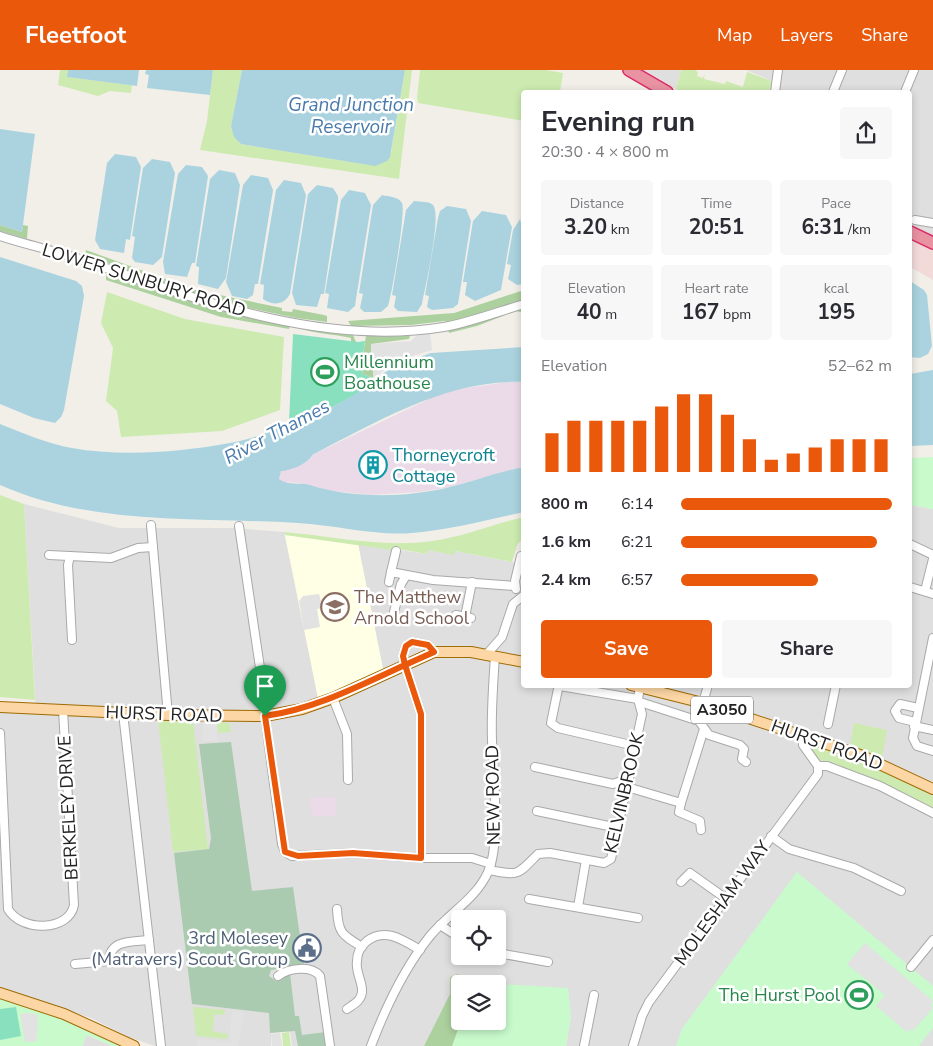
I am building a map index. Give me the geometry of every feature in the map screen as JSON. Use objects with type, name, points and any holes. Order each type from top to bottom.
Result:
[{"type":"highway","points":[[629,70],[664,90]]},
{"type":"highway","points":[[912,233],[933,243]]},
{"type":"main road","name":"HURST ROAD","points":[[0,706],[168,715],[266,716],[302,709],[333,698],[434,652],[454,650],[521,661]]},
{"type":"main road","name":"HURST ROAD","points":[[644,688],[703,703],[860,755],[933,789]]},
{"type":"main road","points":[[0,993],[64,1014],[134,1046]]},
{"type":"street","points":[[775,90],[778,70]]},
{"type":"street","points":[[834,90],[842,70]]},
{"type":"street","points":[[906,90],[914,70]]},
{"type":"street","points":[[915,220],[933,223]]},
{"type":"street","name":"LOWER SUNBURY ROAD","points":[[0,236],[80,259],[208,303],[329,328],[377,331],[443,327],[470,321],[521,305]]},
{"type":"street","points":[[151,525],[168,715]]},
{"type":"street","points":[[239,526],[266,716]]},
{"type":"street","points":[[912,545],[933,557],[929,593],[912,589]]},
{"type":"street","points":[[49,555],[111,558],[138,548],[153,547]]},
{"type":"street","points":[[389,582],[396,552]]},
{"type":"street","points":[[70,556],[68,565],[72,640]]},
{"type":"street","points":[[520,556],[515,586],[521,595]]},
{"type":"street","points":[[391,572],[406,576],[515,586]]},
{"type":"street","points":[[394,612],[401,584],[406,576]]},
{"type":"street","points":[[456,615],[468,617],[472,582]]},
{"type":"street","points":[[491,656],[502,636],[513,604],[521,597]]},
{"type":"street","points":[[933,638],[912,738],[917,746],[933,752]]},
{"type":"street","points":[[421,858],[421,714],[403,656],[406,646],[412,642],[428,645],[434,652]]},
{"type":"street","name":"NEW ROAD","points":[[371,1046],[385,1013],[420,950],[440,925],[479,890],[490,867],[495,846],[491,656]]},
{"type":"street","points":[[560,688],[551,723],[558,728],[635,746]]},
{"type":"street","points":[[571,688],[639,700],[698,721],[709,735],[740,745],[744,749],[742,759],[746,762]]},
{"type":"street","name":"KELVINBROOK","points":[[266,716],[285,852],[298,856],[353,853],[421,858],[472,858],[490,867],[515,874],[524,870],[538,854],[550,853],[604,863],[611,859],[642,714],[636,688]]},
{"type":"street","points":[[703,703],[707,688]]},
{"type":"street","points":[[828,724],[835,688]]},
{"type":"street","points":[[333,698],[347,734],[348,780]]},
{"type":"street","points":[[918,708],[900,704],[895,711],[899,718],[933,730]]},
{"type":"street","name":"BERKELEY DRIVE","points":[[0,733],[8,909],[16,920],[36,926],[56,924],[67,918],[73,912],[74,906],[63,710]]},
{"type":"street","points":[[123,713],[161,1046]]},
{"type":"street","points":[[701,830],[700,821],[679,812],[704,729]]},
{"type":"street","points":[[803,736],[803,745],[818,766],[827,766],[880,786],[933,813]]},
{"type":"street","name":"MOLESHAM WAY","points":[[633,1046],[642,1016],[649,1002],[818,774],[818,766]]},
{"type":"street","points":[[535,767],[613,784],[629,778]]},
{"type":"street","points":[[613,784],[624,797]]},
{"type":"street","points":[[627,788],[681,803]]},
{"type":"street","points":[[537,810],[618,828]]},
{"type":"street","points":[[771,836],[789,849],[854,868],[901,891]]},
{"type":"street","points":[[578,907],[586,860]]},
{"type":"street","points":[[681,882],[690,873],[726,898]]},
{"type":"street","points":[[529,899],[638,918]]},
{"type":"street","points":[[339,911],[340,930],[343,936],[362,947]]},
{"type":"street","points":[[440,925],[451,932]]},
{"type":"street","points":[[347,1009],[359,1005],[362,992],[356,963],[362,947],[374,935],[386,934],[400,938],[420,950]]},
{"type":"street","points":[[76,964],[109,961],[112,950],[119,943],[149,940]]},
{"type":"street","points":[[911,967],[933,940]]},
{"type":"street","points":[[506,954],[548,962]]},
{"type":"street","points":[[278,976],[284,972],[309,969],[315,970],[320,976],[330,1046]]},
{"type":"street","points":[[584,1046],[594,995]]},
{"type":"shaded area","points":[[644,70],[681,70],[676,89],[663,81]]},
{"type":"shaded area","points":[[746,70],[933,70],[933,238],[912,226],[912,90],[770,90],[772,81]]},
{"type":"shaded area","points":[[912,238],[933,247],[933,280],[912,268]]},
{"type":"shaded area","points":[[430,332],[432,350],[399,360],[373,378],[374,359],[371,355],[371,344],[411,341],[417,335]]},
{"type":"shaded area","points":[[513,381],[521,382],[521,468],[445,488],[419,492],[371,495],[324,490],[300,483],[283,482],[279,479],[281,471],[305,462],[312,455],[431,398],[459,389]]},
{"type":"shaded area","points":[[24,504],[119,528],[233,528],[284,532],[318,697],[383,669],[358,544],[427,554],[428,550],[453,554],[455,551],[521,564],[521,688],[912,688],[912,505],[933,509],[933,1046],[566,1046],[571,1016],[506,988],[506,975],[451,975],[451,994],[424,1046],[292,1046],[290,1031],[271,1033],[271,1046],[155,1046],[129,1037],[91,1018],[0,987],[0,710],[36,712]]},
{"type":"shaded area","name":"The Matthew Arnold School","points":[[285,535],[358,544],[383,669],[318,698]]},
{"type":"shaded area","points":[[319,594],[323,608],[317,609],[320,627],[304,630],[299,601],[303,596]]},
{"type":"shaded area","points":[[202,722],[217,723],[217,741],[203,741]]},
{"type":"shaded area","points":[[231,742],[252,891],[293,887],[304,965],[271,970],[269,976],[276,981],[281,980],[290,973],[295,1016],[299,1016],[302,1035],[326,1032],[328,1046],[298,1046],[295,1031],[270,1033],[269,1013],[192,1004],[174,853],[209,849],[211,838],[199,744]]},
{"type":"shaded area","points":[[310,797],[336,797],[336,816],[312,816]]},
{"type":"shaded area","points":[[865,943],[933,1001],[931,1005],[933,1008],[913,1031],[910,1029],[907,1032],[876,1006],[885,995],[847,964]]},
{"type":"shaded area","points":[[232,1011],[244,1012],[238,1046],[197,1046],[196,1039],[229,1041]]},
{"type":"shaded area","points":[[20,1014],[38,1015],[37,1041],[25,1042]]},
{"type":"shaded area","points":[[280,1033],[282,1046],[272,1046],[271,1034]]},
{"type":"shaded area","points":[[86,1035],[112,1046],[82,1046]]},
{"type":"green space","points":[[60,70],[68,70],[67,77],[132,85],[131,93],[110,91],[98,96],[58,85]]},
{"type":"green space","points":[[213,70],[242,70],[231,126],[241,144],[370,165],[391,153],[405,70],[412,70],[399,179],[200,150],[207,121]]},
{"type":"green space","points":[[420,70],[546,70],[563,73],[560,90],[521,90],[521,120],[418,103]]},
{"type":"green space","points":[[681,70],[695,70],[698,72],[697,76],[703,78],[705,73],[704,79],[725,84],[726,81],[743,87],[747,72],[772,81],[770,90],[676,89]]},
{"type":"green space","points":[[0,225],[22,232],[23,225],[28,226],[27,239],[0,231]]},
{"type":"green space","points":[[86,250],[196,290],[282,308],[282,311],[292,312],[293,309],[324,315],[327,316],[327,322],[296,318],[211,300],[85,255]]},
{"type":"green space","points":[[106,268],[162,289],[291,322],[289,329],[221,317],[106,280]]},
{"type":"green space","points":[[521,291],[521,312],[516,311],[477,326],[449,333],[445,321],[411,325],[351,326],[348,321],[454,313]]},
{"type":"green space","points":[[107,292],[185,319],[284,337],[280,410],[222,431],[121,437],[117,411],[106,401],[113,348],[101,323]]},
{"type":"green space","points":[[299,328],[351,330],[356,342],[351,342],[351,338],[311,332]]},
{"type":"green space","points":[[412,329],[409,339],[371,344],[374,358],[373,378],[363,374],[361,367],[366,336],[377,331]]},
{"type":"green space","points":[[293,334],[358,342],[365,341],[361,367],[363,374],[373,378],[357,388],[360,392],[322,413],[315,411],[289,422]]},
{"type":"green space","points":[[933,457],[933,509],[912,505],[912,458]]},
{"type":"green space","points":[[0,495],[24,504],[35,700],[0,697]]},
{"type":"green space","points":[[521,518],[521,540],[517,545],[512,562],[455,551],[454,555],[428,550],[427,554],[393,548],[392,550],[285,535],[284,532],[357,541],[413,543],[455,537]]},
{"type":"green space","points":[[158,720],[193,721],[208,849],[173,852]]},
{"type":"green space","points":[[217,722],[230,723],[231,732],[218,733]]},
{"type":"green space","points":[[854,723],[887,730],[882,758],[850,745]]},
{"type":"green space","points":[[810,742],[878,769],[933,796],[933,810],[887,786],[820,760],[808,746]]},
{"type":"green space","points":[[797,872],[933,986],[933,1028],[919,1046],[676,1046],[682,1029]]},
{"type":"green space","points":[[450,977],[451,1030],[463,1030],[458,1046],[424,1046],[450,994]]},
{"type":"green space","points":[[506,984],[568,988],[571,1016],[566,1046],[452,1046],[458,1030],[506,1030]]},
{"type":"green space","points":[[0,998],[76,1024],[123,1046],[112,1046],[87,1035],[82,1046],[0,1046]]},
{"type":"green space","points":[[16,1007],[21,1036],[0,1040],[0,1009]]},
{"type":"green space","points":[[193,1007],[225,1010],[224,1015],[215,1014],[212,1031],[228,1034],[227,1039],[196,1036]]},
{"type":"green space","points":[[289,1032],[291,1046],[283,1046],[282,1033]]},
{"type":"water","points":[[68,70],[139,70],[137,86],[67,77]]},
{"type":"water","points":[[146,70],[213,70],[210,95],[147,88],[149,75],[145,74]]},
{"type":"water","name":"Grand Junction Reservoir","points":[[242,70],[405,70],[390,157],[387,161],[375,166],[241,144],[234,137],[231,126]]},
{"type":"water","points":[[0,129],[35,134],[22,232],[0,225]]},
{"type":"water","points":[[115,154],[136,157],[141,167],[130,240],[126,239],[124,253],[100,249],[95,240],[107,163]]},
{"type":"water","points":[[152,159],[170,162],[175,173],[162,257],[153,265],[135,262],[132,258],[135,237],[132,236],[143,168]]},
{"type":"water","points":[[186,165],[202,167],[208,176],[195,263],[192,263],[187,277],[165,274],[163,262],[178,174]]},
{"type":"water","points":[[219,170],[235,173],[240,185],[226,278],[218,289],[198,284],[199,267],[196,266],[210,179]]},
{"type":"water","points":[[251,175],[268,178],[273,190],[258,284],[255,284],[253,295],[247,299],[232,296],[226,282],[243,185]]},
{"type":"water","points":[[284,180],[301,183],[306,195],[290,294],[288,298],[281,302],[271,303],[263,299],[264,285],[260,284],[276,190]]},
{"type":"water","points":[[317,185],[333,188],[338,196],[338,200],[324,294],[321,294],[317,307],[296,305],[292,293],[308,194]]},
{"type":"water","points":[[349,190],[365,193],[371,205],[355,306],[348,312],[327,308],[329,294],[325,293],[341,200]]},
{"type":"water","points":[[382,195],[396,198],[402,203],[403,210],[398,253],[388,306],[381,312],[364,312],[360,308],[363,294],[359,293],[373,205]]},
{"type":"water","points":[[414,201],[427,202],[433,205],[436,222],[432,252],[422,304],[417,312],[398,311],[394,307],[396,296],[392,295],[406,210]]},
{"type":"water","points":[[447,206],[466,209],[471,221],[458,304],[453,308],[432,310],[427,307],[429,296],[425,295],[438,218],[440,211]]},
{"type":"water","points":[[482,211],[506,215],[512,227],[501,290],[475,301],[465,295],[467,282],[463,282],[473,221]]},
{"type":"water","points":[[520,219],[521,284],[517,285],[508,279],[511,265],[507,264],[513,230]]},
{"type":"water","points":[[0,257],[76,281],[82,286],[84,296],[64,410],[61,417],[55,423],[34,418],[0,404]]},
{"type":"water","points":[[912,282],[924,290],[927,295],[932,346],[928,354],[920,358],[912,357]]},
{"type":"water","name":"River Thames","points":[[521,347],[521,382],[468,387],[414,405],[388,416],[312,455],[307,461],[298,466],[281,471],[279,479],[286,482],[306,484],[342,492],[394,495],[446,488],[521,468],[521,513],[440,530],[398,534],[312,524],[146,517],[109,513],[71,507],[35,498],[0,485],[0,424],[54,444],[91,451],[131,453],[211,446],[241,441],[263,434],[315,411],[321,414],[359,392],[357,388],[400,364],[431,353]]},
{"type":"water","points":[[933,370],[933,445],[912,446],[912,374]]},
{"type":"place","name":"Millennium Boathouse","points":[[325,372]]},
{"type":"place","name":"Thorneycroft Cottage","points":[[373,465]]},
{"type":"place","name":"The Matthew Arnold School","points":[[335,607]]},
{"type":"place","name":"3rd Molesey (Matravers) Scout Group","points":[[307,948]]},
{"type":"place","name":"The Hurst Pool","points":[[859,995]]},
{"type":"route","points":[[265,716],[282,844],[285,852],[292,856],[353,853],[421,858],[421,714],[405,665],[434,652],[428,645],[412,642],[406,646],[403,656],[405,665],[333,698],[302,709],[265,716]]}]
